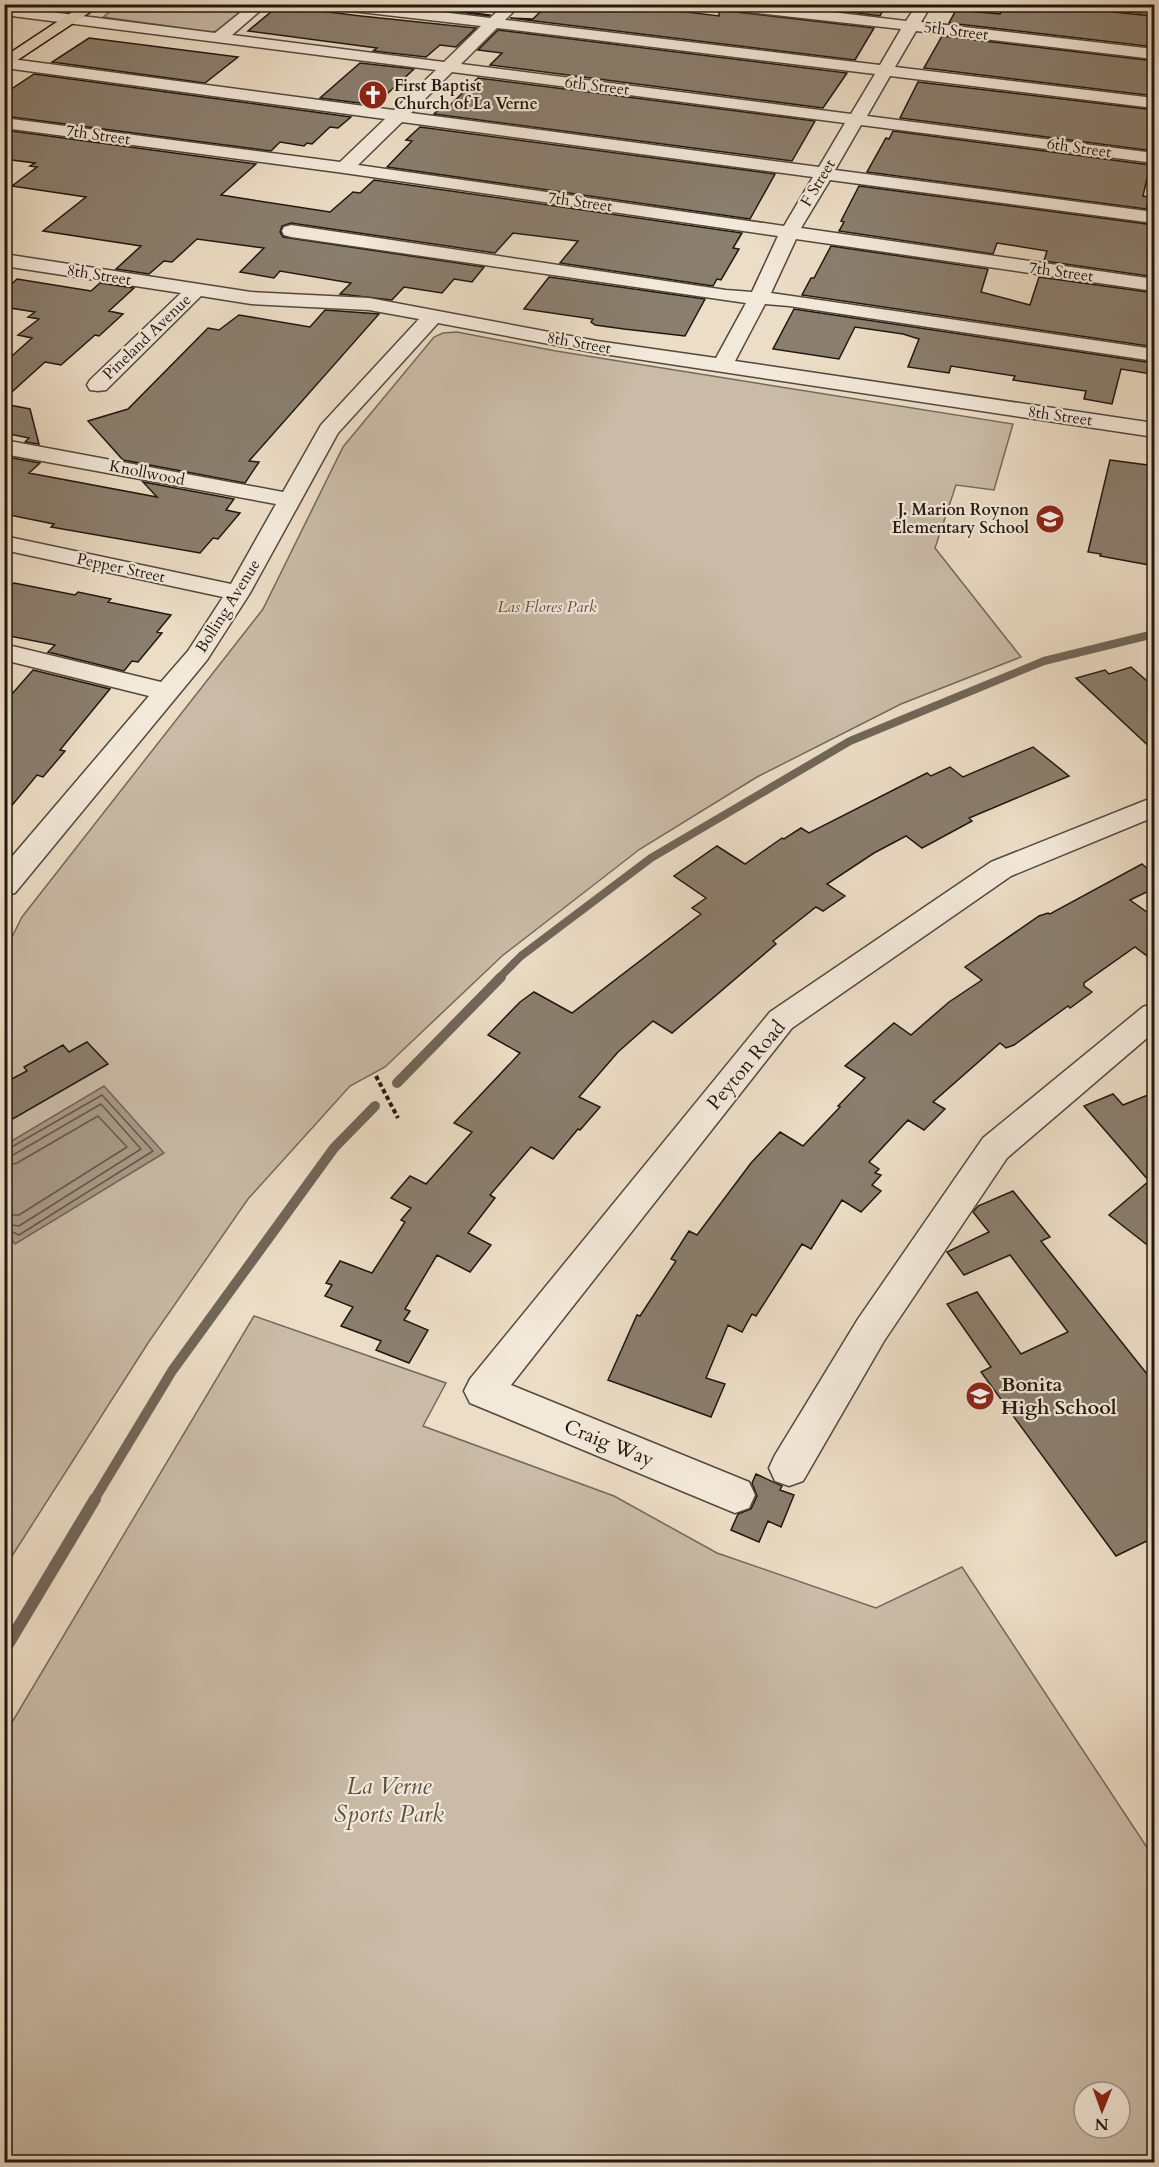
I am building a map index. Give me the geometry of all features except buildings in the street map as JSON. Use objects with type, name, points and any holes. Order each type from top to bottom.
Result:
[{"type":"main road","points":[[5,64],[95,4]]},
{"type":"street","points":[[218,38],[261,4]]},
{"type":"street","points":[[334,4],[1155,103]]},
{"type":"street","points":[[344,168],[512,4]]},
{"type":"street","name":"5th Street","points":[[723,4],[1155,54]]},
{"type":"street","name":"F Street","points":[[722,366],[759,298],[790,232],[924,4]]},
{"type":"street","points":[[1104,4],[1155,10]]},
{"type":"street","name":"6th Street","points":[[4,10],[1155,158]]},
{"type":"street","points":[[5,64],[312,99],[397,116],[1155,218]]},
{"type":"street","name":"7th Street","points":[[4,123],[344,168],[1155,285]]},
{"type":"street","points":[[291,231],[726,297],[789,300],[1155,355]]},
{"type":"street","name":"8th Street","points":[[4,260],[262,299],[369,304],[597,347],[1155,430]]},
{"type":"street","name":"Pineland Avenue","points":[[98,385],[196,290]]},
{"type":"street","name":"Bolling Avenue","points":[[4,886],[14,860],[198,655],[238,593],[329,430],[434,315]]},
{"type":"street","name":"Knollwood","points":[[4,447],[290,500]]},
{"type":"street","name":"Pepper Street","points":[[4,543],[238,593]]},
{"type":"street","points":[[7,655],[167,692]]},
{"type":"street","name":"Peyton Road","points":[[483,1391],[781,1020],[1001,869],[1155,806]]},
{"type":"street","points":[[789,1468],[871,1330],[995,1148],[1155,1015]]},
{"type":"street","name":"Craig Way","points":[[483,1391],[735,1495]]},
{"type":"path","points":[[376,1076],[398,1118]]},
{"type":"green space","points":[[119,5],[252,5],[217,31],[210,32],[103,17]]},
{"type":"green space","name":"Las Flores Park","points":[[457,332],[556,351],[1013,424],[994,490],[956,485],[935,548],[1021,657],[901,704],[757,777],[640,849],[502,956],[385,1067],[350,1086],[248,1199],[148,1343],[5,1567],[5,951],[22,917],[263,609],[343,447],[434,337],[443,333]]},
{"type":"green space","name":"La Verne Sports Park","points":[[254,1316],[446,1383],[423,1426],[614,1496],[717,1553],[876,1608],[962,1567],[1154,1858],[1154,2162],[5,2162],[5,1734]]},
{"type":"water","points":[[104,1086],[164,1153],[15,1244],[9,1236],[5,1239],[5,1145]]},
{"type":"waterway","points":[[499,978],[521,956],[651,858],[850,741],[1044,661],[1154,634]]},
{"type":"waterway","points":[[397,1083],[501,977]]},
{"type":"waterway","points":[[94,1500],[172,1371],[334,1148],[375,1106]]},
{"type":"waterway","points":[[4,1651],[95,1499]]},
{"type":"place","name":"First Baptist Church of La Verne","points":[[373,95]]},
{"type":"place","name":"J. Marion Roynon Elementary School","points":[[1050,519]]},
{"type":"place","name":"Bonita High School","points":[[980,1396]]}]
